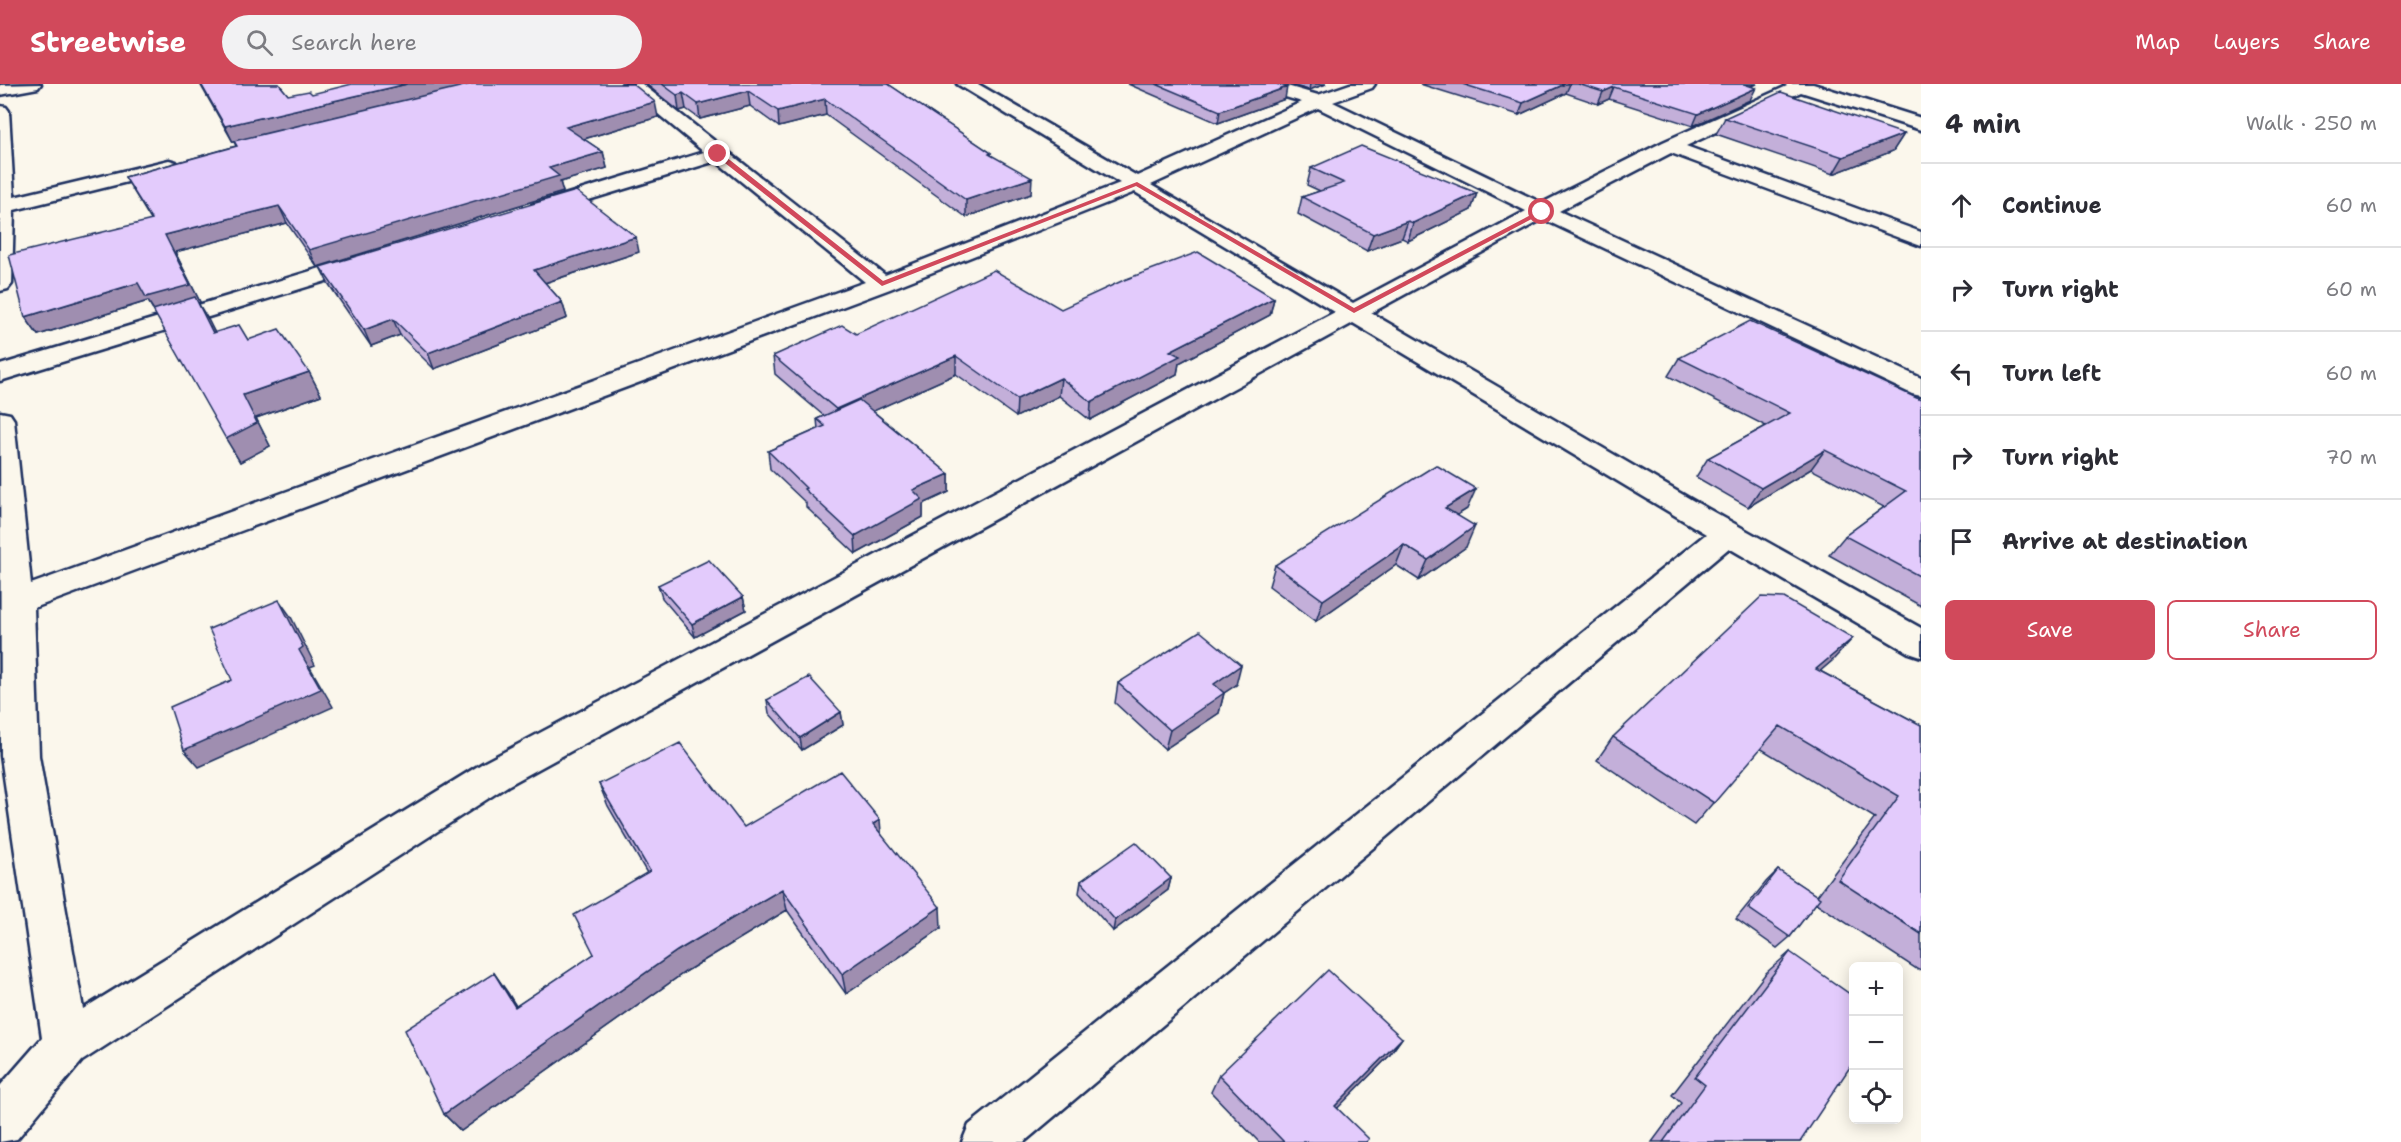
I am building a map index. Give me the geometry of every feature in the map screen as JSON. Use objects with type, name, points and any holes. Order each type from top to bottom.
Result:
[{"type":"street","points":[[0,90],[32,84]]},
{"type":"street","points":[[631,84],[882,284]]},
{"type":"street","points":[[966,84],[1354,311],[1726,534],[1921,644]]},
{"type":"street","points":[[1262,84],[1318,101],[1542,212],[1921,388]]},
{"type":"street","points":[[17,602],[882,284],[1137,184],[1318,101],[1366,84]]},
{"type":"street","points":[[0,1122],[66,1045],[496,774],[878,571],[1354,311],[1542,212],[1670,146],[1799,85],[1921,124]]},
{"type":"street","points":[[0,111],[4,206],[0,284]]},
{"type":"street","points":[[1670,146],[1921,239]]},
{"type":"street","points":[[513,217],[718,154]]},
{"type":"street","points":[[4,206],[186,162]]},
{"type":"street","points":[[0,373],[388,255]]},
{"type":"street","points":[[0,420],[17,602],[20,756],[66,1045]]},
{"type":"street","points":[[986,1142],[1726,534]]},
{"type":"building","points":[[201,84],[279,84],[288,95],[309,91],[312,94],[352,84],[407,84],[225,126]]},
{"type":"building","points":[[472,84],[633,84],[655,102],[566,127],[603,152],[549,168],[559,176],[309,250],[279,206],[165,235],[190,285],[146,297],[138,283],[25,317],[9,255],[152,220],[125,177],[237,146],[234,141]]},
{"type":"building","points":[[662,84],[888,84],[991,153],[989,154],[1032,178],[966,200],[825,99],[778,111],[748,91],[698,104],[683,93],[677,95]]},
{"type":"building","points":[[1156,84],[1276,84],[1287,87],[1220,111]]},
{"type":"building","points":[[1462,84],[1565,84],[1523,103]]},
{"type":"building","points":[[1578,84],[1744,84],[1756,88],[1698,114],[1614,87],[1603,92]]},
{"type":"building","points":[[1781,92],[1904,134],[1843,157],[1725,118]]},
{"type":"building","points":[[1361,146],[1477,193],[1413,223],[1408,221],[1373,234],[1302,197],[1344,183],[1311,168]]},
{"type":"building","points":[[576,191],[636,237],[534,270],[562,302],[428,353],[393,319],[364,330],[320,267]]},
{"type":"building","points":[[1198,252],[1274,298],[1170,351],[1180,356],[1091,402],[1061,378],[1017,399],[956,356],[836,409],[773,356],[842,325],[856,334],[994,270],[1061,309],[1124,280]]},
{"type":"building","points":[[195,297],[213,333],[239,325],[248,340],[279,329],[309,372],[243,395],[257,423],[226,439],[153,310]]},
{"type":"building","points":[[1750,321],[1921,400],[1921,577],[1845,536],[1906,491],[1825,450],[1761,488],[1708,458],[1790,413],[1679,358]]},
{"type":"building","points":[[859,400],[949,474],[913,490],[922,499],[855,536],[804,489],[806,488],[768,451],[825,426],[817,419]]},
{"type":"building","points":[[1436,465],[1476,489],[1445,508],[1475,526],[1428,560],[1404,545],[1323,600],[1275,565]]},
{"type":"building","points":[[709,560],[743,597],[692,624],[658,585]]},
{"type":"building","points":[[1761,597],[1784,598],[1853,638],[1816,669],[1921,725],[1921,934],[1838,880],[1899,796],[1780,726],[1714,803],[1613,737]]},
{"type":"building","points":[[279,600],[303,647],[299,650],[321,689],[184,750],[170,707],[232,680],[209,629]]},
{"type":"building","points":[[1200,631],[1241,665],[1214,684],[1224,693],[1170,730],[1118,683]]},
{"type":"building","points":[[809,677],[841,712],[800,738],[767,700]]},
{"type":"building","points":[[680,743],[744,827],[840,771],[880,820],[873,824],[940,907],[842,974],[782,889],[677,951],[444,1114],[405,1030],[494,973],[515,1007],[594,954],[574,915],[650,871],[599,784]]},
{"type":"building","points":[[1136,842],[1171,878],[1115,920],[1081,881]]},
{"type":"building","points":[[1778,870],[1820,898],[1790,937],[1748,908]]},
{"type":"building","points":[[1790,952],[1849,993],[1849,1068],[1800,1142],[1663,1142],[1705,1085],[1695,1077]]},
{"type":"building","points":[[1328,970],[1402,1038],[1335,1106],[1369,1139],[1366,1142],[1284,1142],[1219,1075]]},
{"type":"route","points":[[718,154],[882,284],[1137,184],[1354,311],[1542,212]]}]
